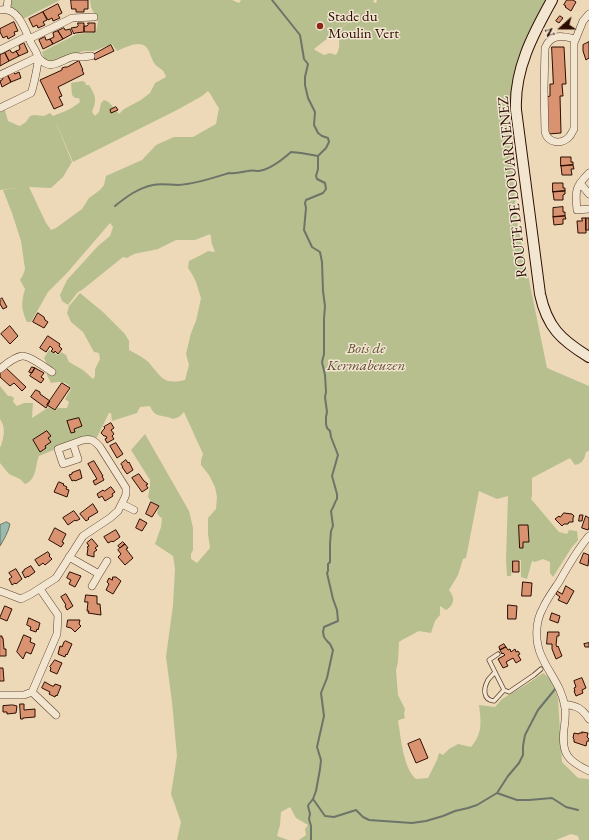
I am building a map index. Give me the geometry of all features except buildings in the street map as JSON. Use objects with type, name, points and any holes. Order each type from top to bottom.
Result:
[{"type":"main road","name":"ROUTE DE DOUARNENEZ","points":[[552,0],[523,60],[518,80],[516,110],[540,294],[544,310],[560,336],[589,357]]},
{"type":"street","points":[[6,7],[17,16],[38,57],[44,62],[56,64],[74,56],[91,56]]},
{"type":"street","points":[[575,39],[562,36],[551,39],[545,48],[545,132],[548,138],[553,142],[560,142],[567,139],[574,129],[575,39],[583,21],[589,14]]},
{"type":"street","points":[[0,50],[72,18],[94,17]]},
{"type":"street","points":[[0,75],[38,57]]},
{"type":"street","points":[[0,108],[31,93],[38,57]]},
{"type":"street","points":[[589,173],[577,187],[576,192],[577,210],[589,209]]},
{"type":"street","points":[[580,183],[589,194]]},
{"type":"street","points":[[0,369],[6,364],[23,356],[52,372]]},
{"type":"street","points":[[0,592],[21,599],[40,589],[56,578],[82,536],[113,516],[122,504],[126,494],[126,488],[97,443],[90,439],[73,444]]},
{"type":"street","points":[[122,504],[134,510]]},
{"type":"street","points":[[588,770],[571,761],[566,754],[564,735],[566,714],[564,704],[559,687],[543,666],[538,645],[537,630],[542,608],[578,550],[589,536]]},
{"type":"street","points":[[69,557],[99,574]]},
{"type":"street","points":[[92,586],[106,561]]},
{"type":"street","points":[[0,695],[24,695],[32,692],[58,634],[58,615],[40,589]]},
{"type":"street","points":[[32,692],[56,715]]},
{"type":"street","points":[[564,704],[572,705],[581,709],[589,719]]},
{"type":"lane","points":[[498,654],[489,660],[504,690],[510,692],[534,675],[543,666]]},
{"type":"lane","points":[[495,672],[488,679],[484,689],[485,696],[494,701],[504,690]]},
{"type":"green space","points":[[9,0],[60,0],[23,19],[9,7]]},
{"type":"green space","name":"Bois de Kermabeuzen","points":[[90,0],[232,0],[239,3],[241,0],[374,0],[373,2],[376,3],[377,0],[548,0],[508,115],[517,221],[547,368],[589,386],[589,451],[586,452],[584,459],[580,463],[575,465],[570,458],[532,478],[531,499],[559,532],[567,534],[569,530],[577,531],[578,540],[553,577],[550,573],[550,562],[543,559],[535,562],[532,561],[527,579],[521,577],[521,560],[513,560],[511,576],[507,576],[508,496],[497,499],[479,491],[466,558],[463,559],[458,575],[449,590],[453,598],[451,606],[446,610],[440,606],[440,615],[435,621],[431,633],[419,631],[399,642],[396,670],[398,695],[405,709],[405,718],[398,721],[403,752],[408,768],[416,779],[428,778],[439,753],[443,755],[449,749],[458,744],[471,747],[475,742],[478,737],[480,727],[479,705],[495,707],[502,699],[543,673],[551,681],[558,699],[562,762],[578,778],[589,779],[589,840],[579,840],[578,836],[571,834],[556,840],[299,840],[306,835],[305,829],[308,825],[296,818],[290,807],[281,812],[277,836],[288,840],[177,840],[181,822],[171,794],[177,756],[166,657],[173,605],[175,569],[173,556],[155,544],[161,527],[162,518],[157,513],[159,506],[148,497],[150,480],[131,450],[145,434],[189,511],[193,528],[193,550],[191,559],[197,563],[210,548],[208,518],[216,509],[217,497],[215,487],[209,475],[201,465],[203,454],[184,412],[179,417],[173,419],[157,415],[150,406],[140,407],[137,413],[112,421],[111,413],[109,413],[96,439],[70,443],[39,456],[34,476],[25,484],[20,479],[9,474],[0,463],[0,447],[4,432],[0,419],[0,386],[8,396],[14,398],[13,402],[17,406],[24,403],[33,403],[32,418],[49,407],[55,411],[58,408],[67,408],[69,402],[65,399],[71,389],[69,386],[62,382],[51,383],[47,375],[47,364],[44,358],[49,350],[54,354],[55,353],[58,355],[61,352],[66,355],[69,362],[83,370],[93,379],[95,376],[95,369],[100,359],[99,353],[94,352],[83,332],[71,322],[67,313],[69,306],[80,293],[103,312],[125,334],[129,341],[129,350],[146,360],[161,377],[172,382],[185,380],[189,365],[186,354],[201,298],[196,282],[188,268],[189,261],[208,251],[215,252],[210,234],[195,240],[176,240],[158,249],[134,254],[127,258],[123,257],[78,292],[68,305],[62,301],[60,295],[67,280],[98,246],[110,236],[113,227],[110,223],[67,273],[48,292],[31,322],[27,322],[22,306],[25,289],[20,280],[25,269],[21,241],[3,190],[16,188],[0,190],[0,105],[5,110],[8,121],[20,126],[26,122],[30,116],[44,116],[50,113],[53,116],[80,102],[79,98],[75,98],[72,95],[71,83],[82,81],[85,82],[86,85],[89,85],[95,98],[95,104],[92,112],[95,116],[99,112],[101,103],[104,100],[111,104],[119,114],[124,109],[141,100],[150,93],[155,83],[166,77],[164,72],[154,63],[147,48],[140,44],[132,45],[117,51],[112,44],[94,51],[84,51],[56,62],[45,60],[42,52],[77,34],[96,32],[98,22],[91,7]],"holes":[[[351,20],[338,31],[339,46],[336,55],[330,53],[324,55],[314,49]],[[208,91],[219,108],[216,124],[193,137],[174,137],[156,145],[142,160],[106,176],[104,185],[89,198],[82,209],[51,230],[46,223],[29,187],[51,188],[63,177],[72,162],[53,116],[73,162],[177,110]]]},
{"type":"shaded area","points":[[7,522],[10,524],[6,536],[0,546],[0,525]]},
{"type":"waterway","points":[[272,0],[300,35],[304,59],[308,64],[305,85],[308,98],[315,112],[314,125],[318,133],[328,138],[329,142],[326,148],[318,156],[318,169],[316,176],[317,179],[325,183],[326,189],[323,193],[306,200],[304,230],[312,247],[320,252],[322,262],[325,306],[324,354],[322,362],[325,375],[327,412],[326,424],[330,431],[338,455],[332,476],[337,499],[331,511],[333,526],[331,531],[330,562],[328,564],[327,573],[337,610],[338,621],[324,627],[323,632],[324,637],[333,650],[327,678],[321,693],[324,716],[317,747],[321,760],[320,769],[316,791],[308,806],[310,814],[311,840]]},
{"type":"waterway","points":[[115,206],[128,196],[148,186],[159,184],[178,185],[229,173],[267,169],[291,152],[318,156]]},
{"type":"waterway","points":[[313,799],[325,816],[334,817],[356,810],[363,817],[369,820],[412,823],[426,821],[477,805],[497,793],[519,763],[523,755],[525,735],[538,710],[556,688]]},
{"type":"waterway","points":[[497,793],[517,800],[552,798],[566,807],[578,810]]},
{"type":"place","name":"Stade du Moulin Vert","points":[[320,26]]}]
